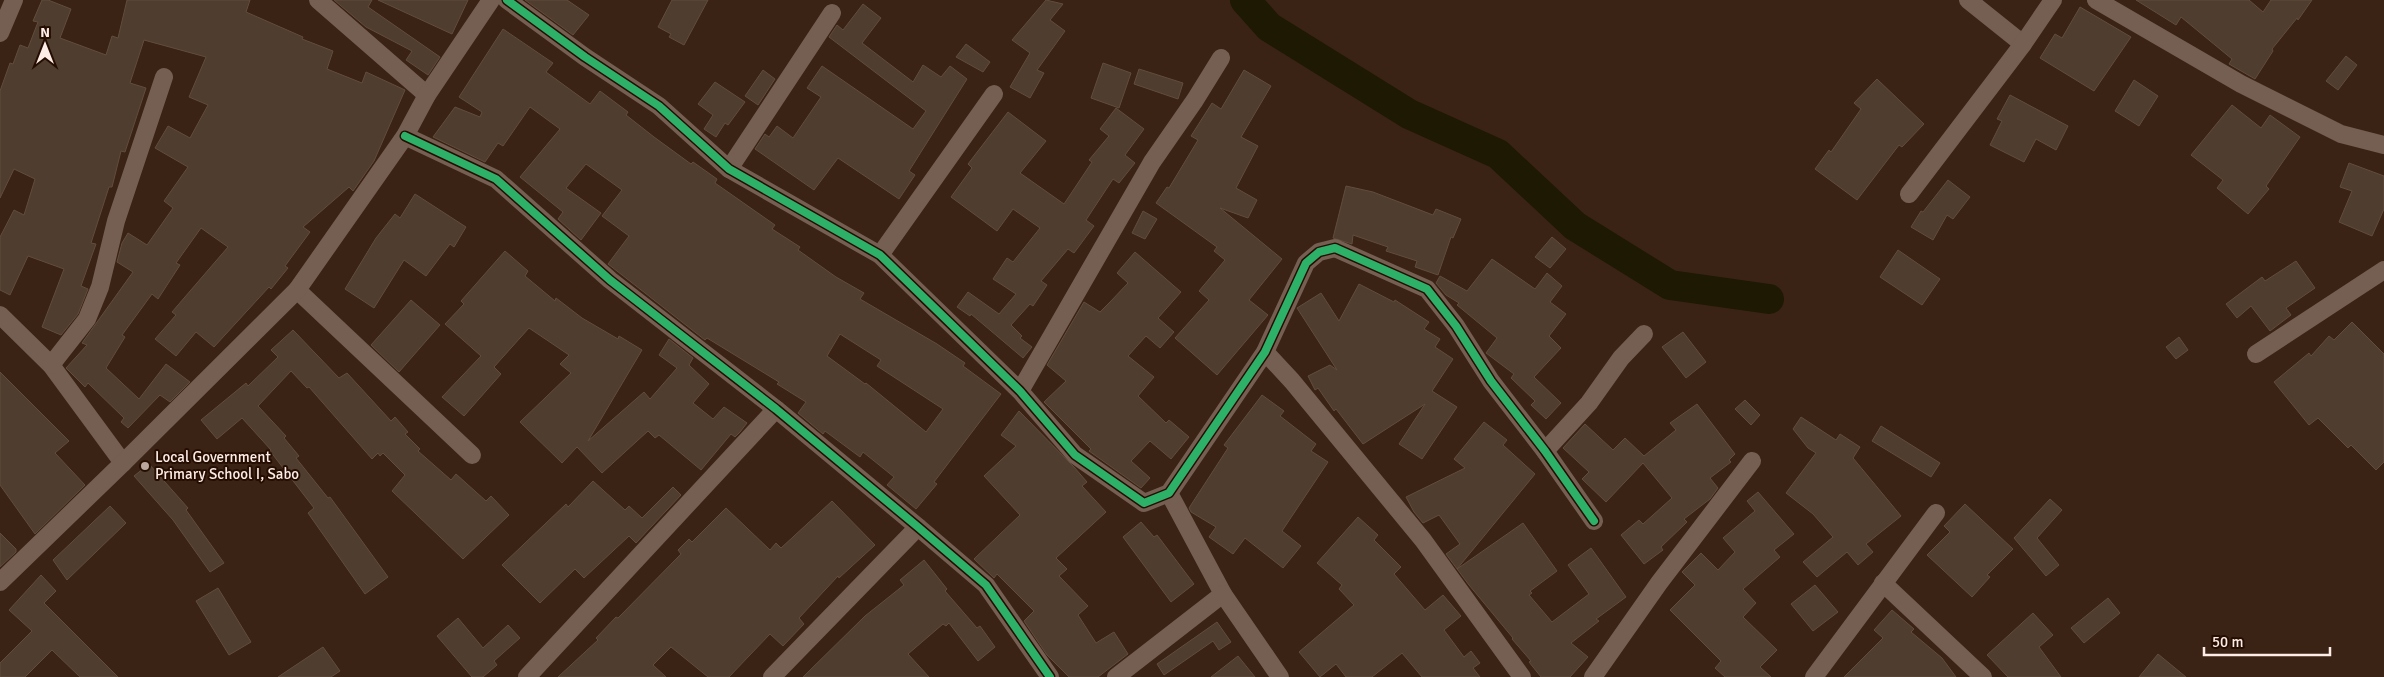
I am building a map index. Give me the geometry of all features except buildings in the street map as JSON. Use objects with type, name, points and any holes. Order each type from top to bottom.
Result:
[{"type":"street","points":[[318,0],[427,95]]},
{"type":"street","points":[[0,582],[297,290],[405,136],[427,95],[492,0]]},
{"type":"street","points":[[507,0],[585,57],[659,106],[730,169],[880,255],[1020,391],[1075,455],[1144,503],[1169,493],[1265,352],[1306,263],[1319,252],[1335,248],[1427,289],[1456,326],[1492,381],[1545,451],[1594,521]]},
{"type":"street","points":[[1968,0],[2023,44]]},
{"type":"street","points":[[1909,194],[2023,44],[2053,0]]},
{"type":"street","points":[[2096,0],[2241,84],[2341,134],[2384,144]]},
{"type":"street","points":[[0,33],[9,2]]},
{"type":"street","points":[[730,169],[832,13]]},
{"type":"street","points":[[1020,391],[1152,162],[1195,100],[1221,58]]},
{"type":"street","points":[[51,366],[87,319],[100,287],[116,221],[164,77]]},
{"type":"street","points":[[880,255],[994,94]]},
{"type":"street","points":[[405,136],[496,179],[610,280],[776,409],[918,527],[986,585],[1043,675]]},
{"type":"street","points":[[2256,354],[2384,270]]},
{"type":"street","points":[[297,290],[472,455]]},
{"type":"street","points":[[3,322],[51,366],[123,463]]},
{"type":"street","points":[[1545,451],[1589,403],[1621,358],[1644,334]]},
{"type":"street","points":[[1265,352],[1292,381],[1423,540],[1522,677]]},
{"type":"street","points":[[527,677],[776,409]]},
{"type":"street","points":[[1593,677],[1659,583],[1752,461]]},
{"type":"street","points":[[1169,493],[1223,594],[1280,677]]},
{"type":"street","points":[[1814,677],[1936,513]]},
{"type":"street","points":[[772,677],[918,527]]},
{"type":"street","points":[[1883,583],[1983,677]]},
{"type":"street","points":[[1116,677],[1223,594]]},
{"type":"waterway","points":[[1245,0],[1269,27],[1409,114],[1498,154],[1575,226],[1670,285],[1769,299]]},
{"type":"cycle path","points":[[507,0],[585,57],[659,106],[729,169],[880,255],[1020,391],[1075,455],[1144,503],[1169,493],[1265,352],[1306,263],[1319,252],[1335,248],[1427,289],[1456,326],[1491,381],[1545,451],[1594,521]]},
{"type":"cycle path","points":[[405,136],[496,179],[610,280],[776,409],[918,527],[986,585],[1050,677]]},
{"type":"place","name":"Local Government Primary School I, Sabo","points":[[145,466]]}]
